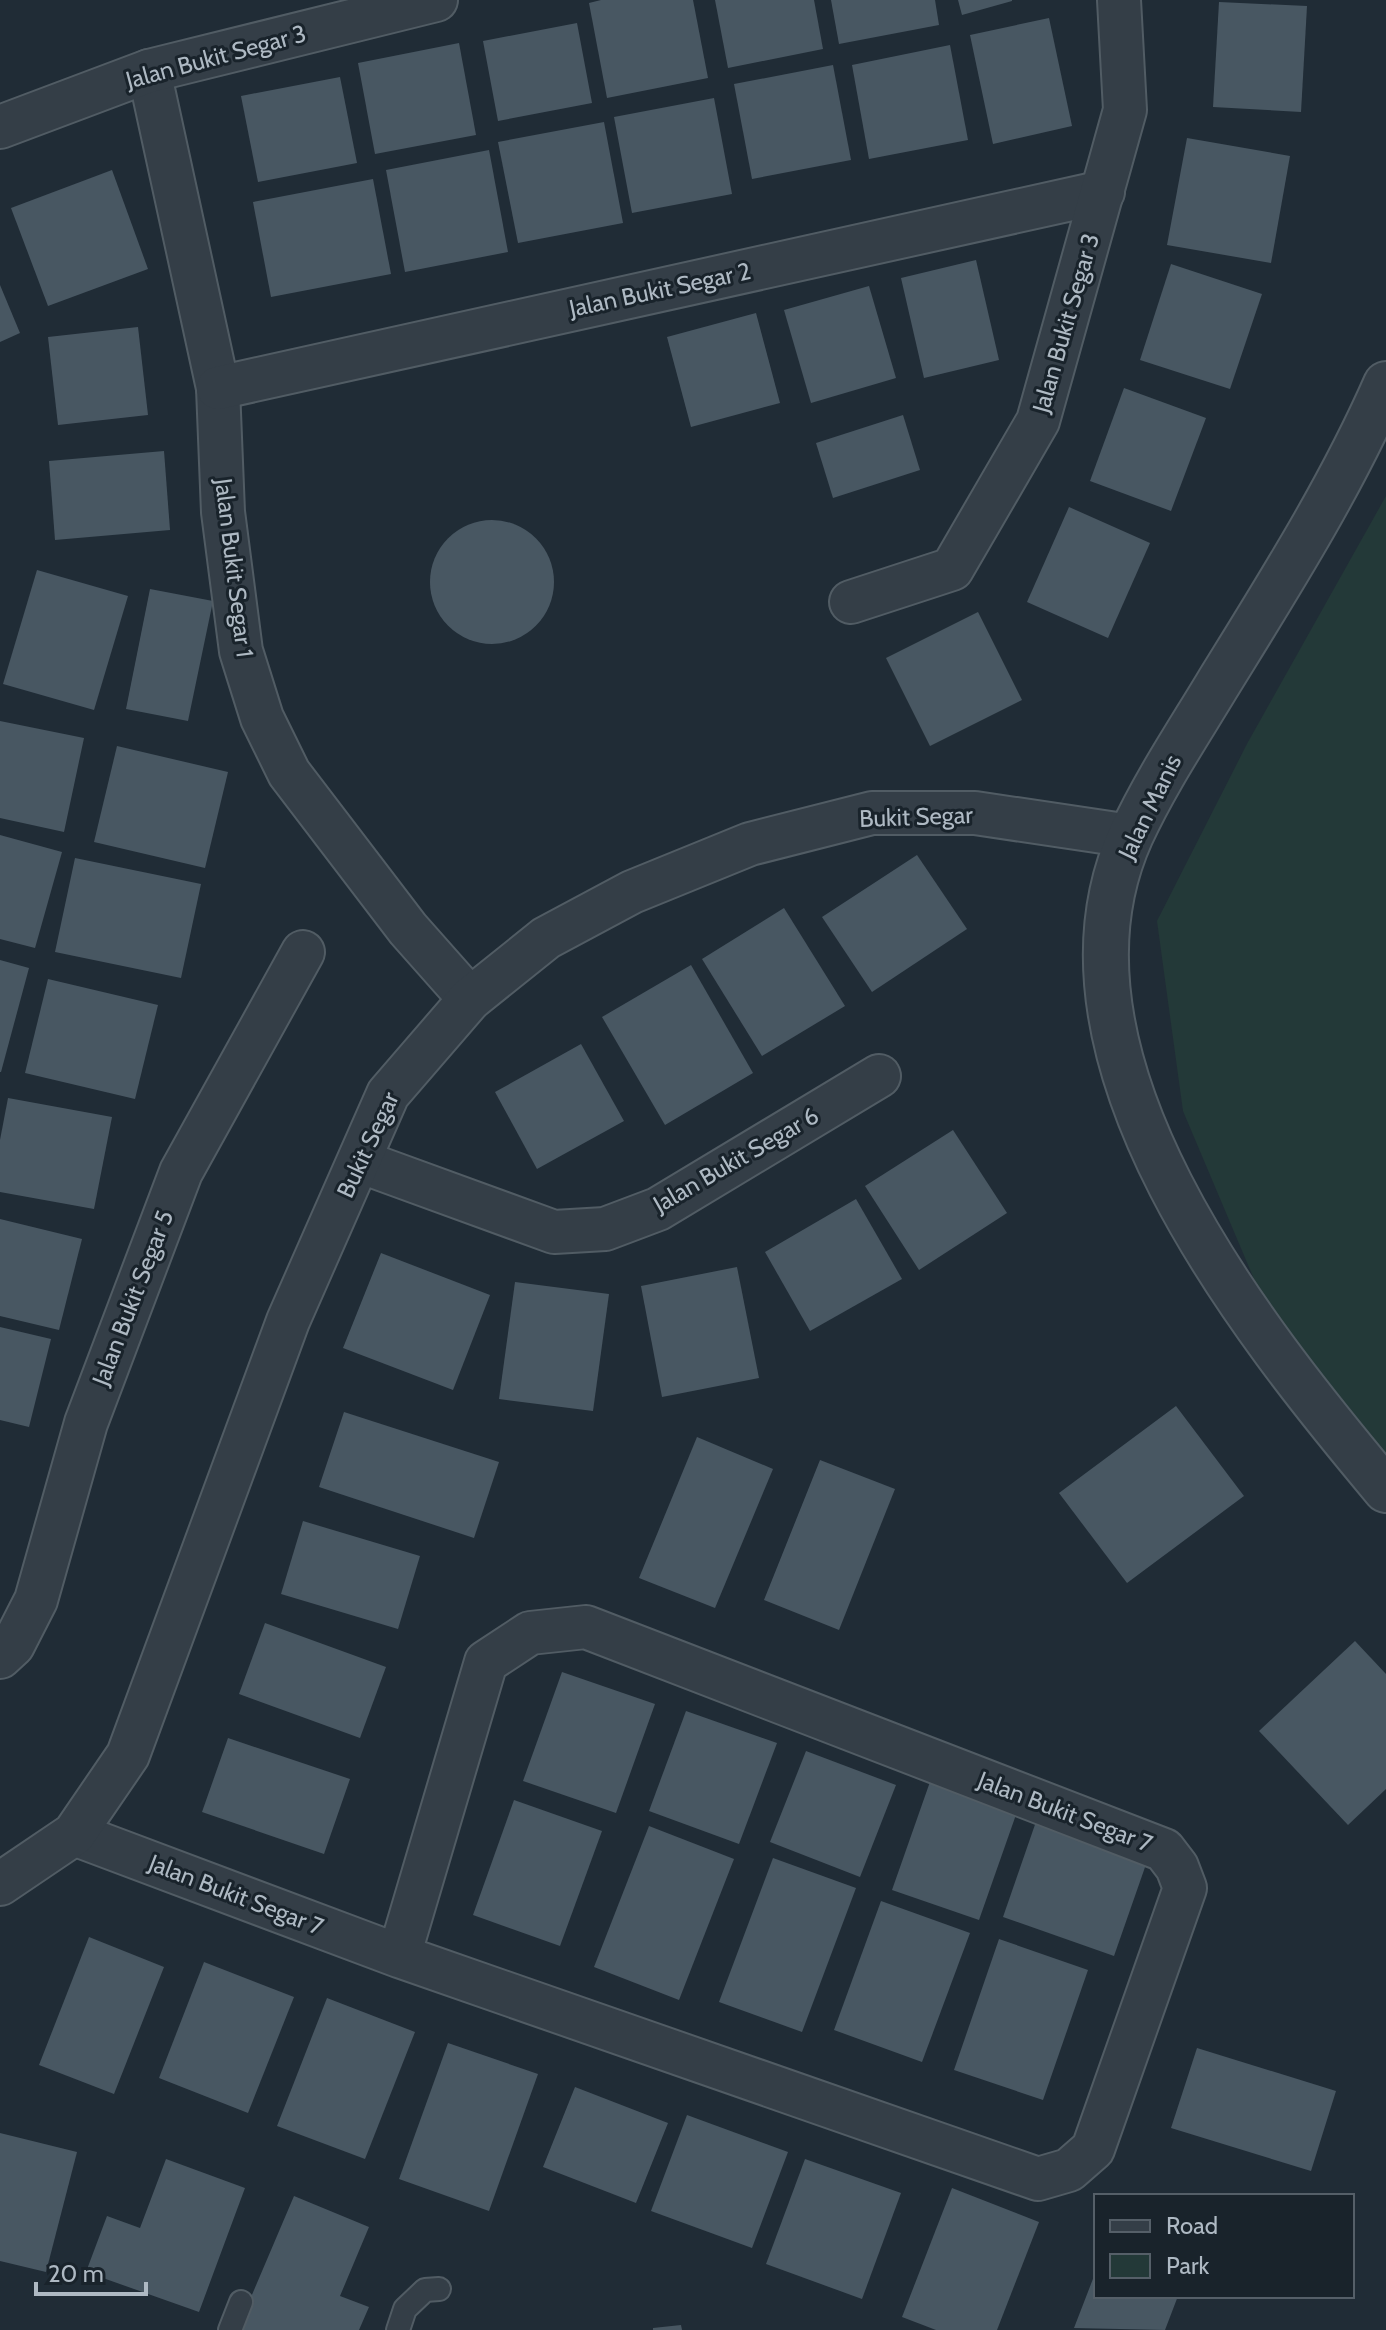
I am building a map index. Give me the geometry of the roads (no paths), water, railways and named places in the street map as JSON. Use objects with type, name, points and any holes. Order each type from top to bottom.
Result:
[{"type":"street","name":"Jalan Bukit Segar 3","points":[[0,127],[149,71],[436,0]]},
{"type":"street","name":"Jalan Bukit Segar 3","points":[[851,602],[952,569],[1038,421],[1125,110],[1119,0]]},
{"type":"street","name":"Jalan Bukit Segar 1","points":[[149,71],[218,388],[223,512],[241,651],[262,718],[289,773],[408,929],[470,999]]},
{"type":"street","name":"Jalan Bukit Segar 2","points":[[218,388],[1103,192]]},
{"type":"street","name":"Jalan Manis","points":[[1386,384],[1326,507],[1164,773],[1130,836],[1110,899],[1106,963],[1112,1032],[1139,1115],[1187,1215],[1247,1313],[1386,1490]]},
{"type":"street","name":"Bukit Segar","points":[[0,1884],[74,1834],[128,1755],[288,1321],[388,1094],[470,999],[546,938],[632,892],[750,844],[872,813],[975,813],[1130,836]]},
{"type":"street","name":"Jalan Bukit Segar 5","points":[[0,1657],[13,1645],[36,1600],[86,1423],[181,1172],[303,952]]},
{"type":"street","name":"Jalan Bukit Segar 6","points":[[359,1161],[554,1232],[605,1229],[658,1209],[879,1076]]},
{"type":"street","name":"Jalan Bukit Segar 7","points":[[74,1834],[399,1956],[1038,2179],[1069,2170],[1093,2149],[1185,1888],[1177,1867],[1164,1850],[586,1627],[530,1633],[486,1662],[399,1956]]},
{"type":"lane","points":[[398,2330],[405,2309],[425,2290],[439,2289]]},
{"type":"lane","points":[[230,2330],[241,2302]]}]
